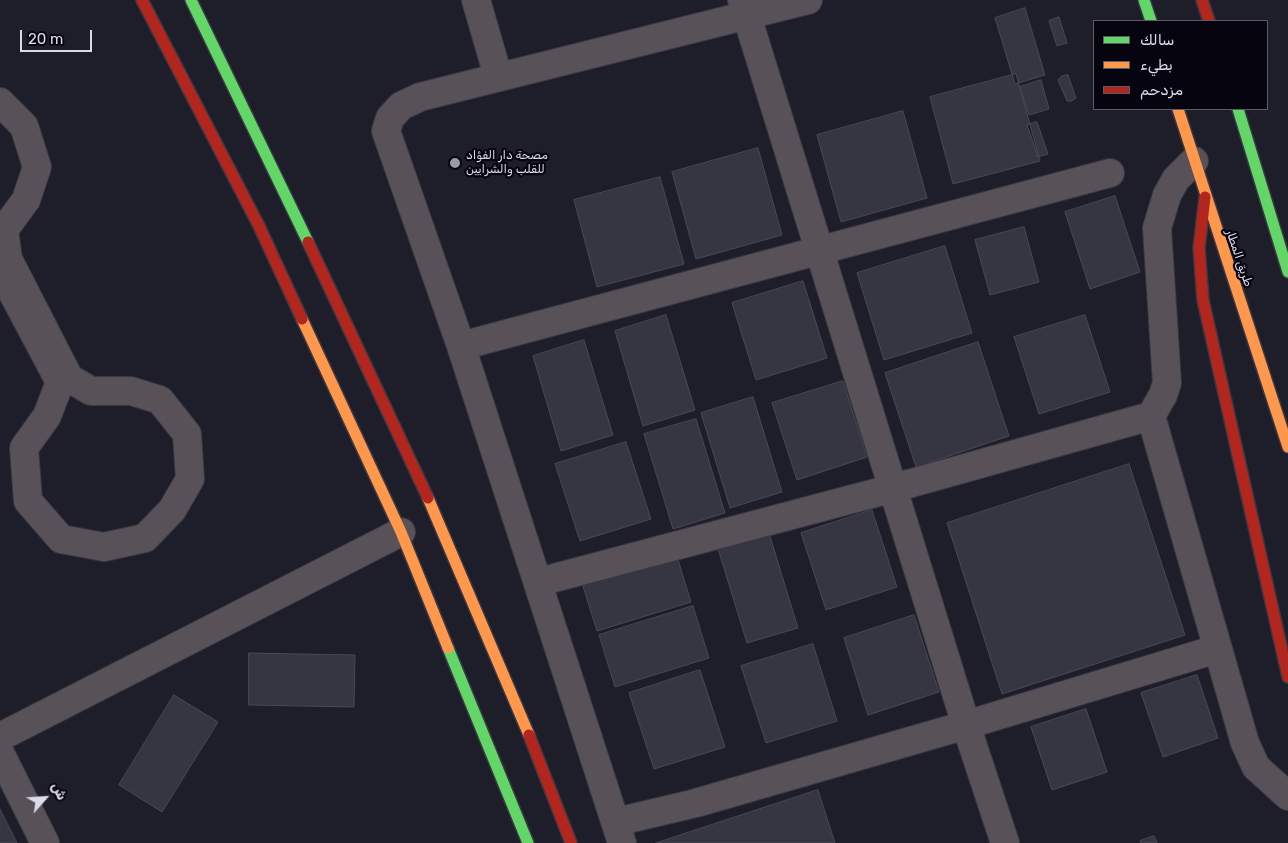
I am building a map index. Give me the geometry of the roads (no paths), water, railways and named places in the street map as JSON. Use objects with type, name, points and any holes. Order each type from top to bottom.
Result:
[{"type":"main road","points":[[142,0],[259,226],[401,532],[528,843]]},
{"type":"main road","points":[[192,0],[297,218],[436,515],[512,692],[571,843]]},
{"type":"main road","points":[[199,0],[199,14]]},
{"type":"main road","points":[[1144,0],[1151,20]]},
{"type":"main road","points":[[1202,0],[1209,20]]},
{"type":"main road","name":"طريق المطار","points":[[1178,110],[1204,197],[1288,447]]},
{"type":"main road","points":[[1238,110],[1288,272]]},
{"type":"main road","points":[[1254,156],[1278,196]]},
{"type":"main road","points":[[1204,197],[1199,248],[1203,300],[1288,677]]},
{"type":"street","points":[[476,0],[498,76]]},
{"type":"street","points":[[808,0],[745,8],[420,97],[400,106],[390,118],[386,131],[461,346],[619,833],[696,803],[966,725],[1217,649]]},
{"type":"street","points":[[745,8],[966,725],[1005,843]]},
{"type":"street","points":[[0,102],[24,126],[36,167],[26,200],[4,230],[8,259],[69,378],[91,391],[131,391],[160,400],[187,434],[190,479],[172,510],[145,538],[104,546],[61,540],[28,501],[24,448],[47,416],[60,382],[0,269]]},
{"type":"street","points":[[539,582],[894,488],[1151,416],[1163,395],[1167,383],[1157,228],[1167,195],[1176,179],[1194,160]]},
{"type":"street","points":[[461,346],[820,252],[1110,173]]},
{"type":"street","points":[[1151,416],[1245,743],[1256,767],[1288,796]]},
{"type":"street","points":[[0,737],[401,532]]},
{"type":"street","points":[[0,753],[45,843]]},
{"type":"place","name":"مصحة دار الفؤاد للقلب والشرايين","points":[[455,163]]}]
